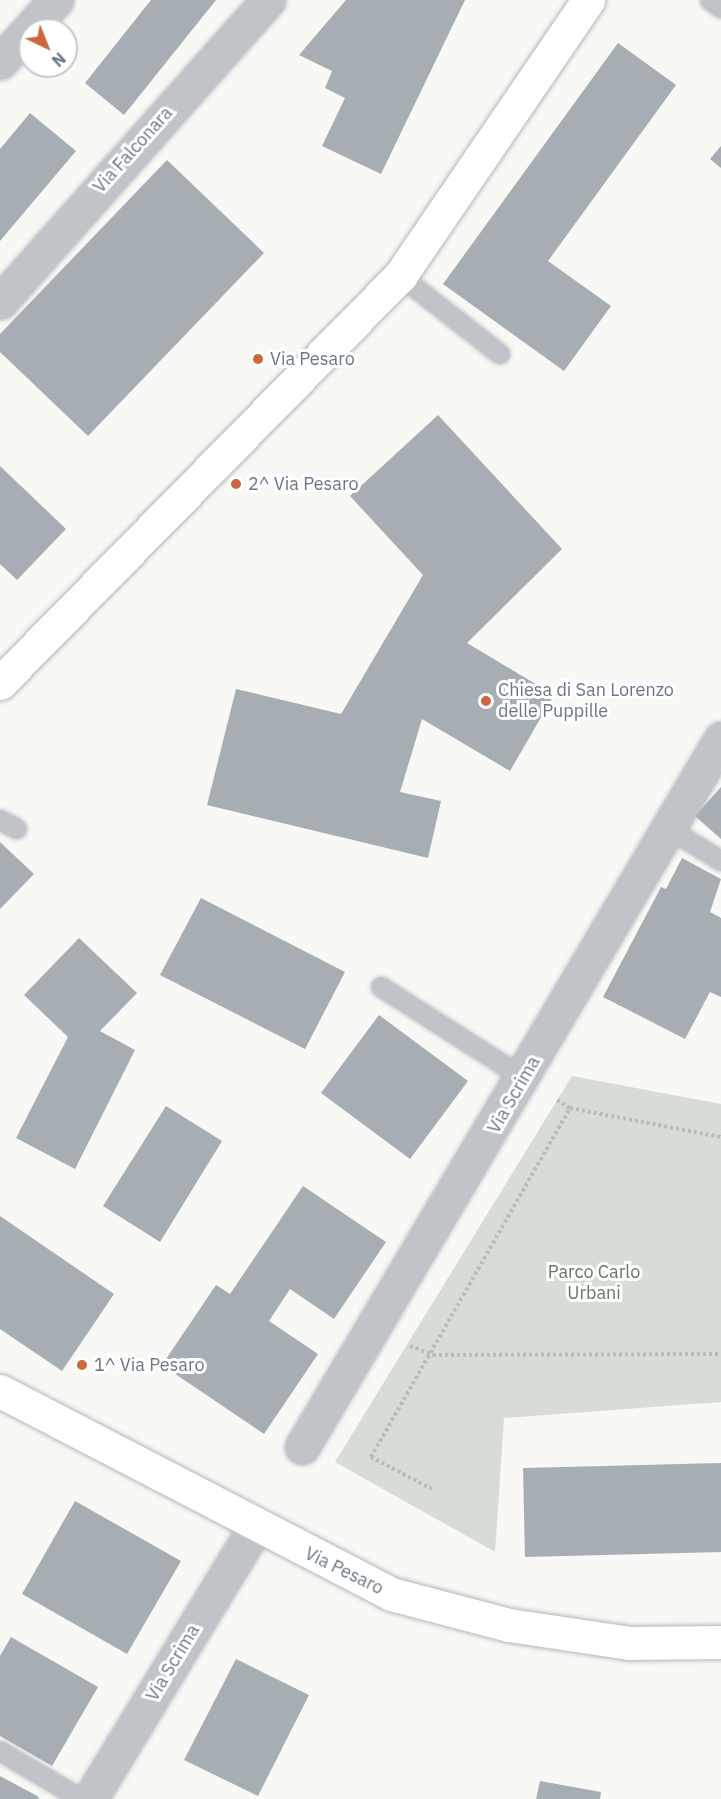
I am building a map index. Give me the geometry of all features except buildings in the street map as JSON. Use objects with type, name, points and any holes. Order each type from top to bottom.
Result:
[{"type":"street","points":[[0,62],[56,0]]},
{"type":"street","name":"Via Falconara","points":[[0,302],[268,0]]},
{"type":"street","points":[[0,682],[400,276],[588,0]]},
{"type":"street","name":"Via Scrima","points":[[302,1447],[524,1078],[666,827],[721,740]]},
{"type":"street","name":"Via Pesaro","points":[[0,1392],[255,1528],[391,1594],[509,1625],[629,1643],[721,1642]]},
{"type":"street","name":"Via Scrima","points":[[90,1799],[255,1528]]},
{"type":"lane","points":[[710,0],[721,8]]},
{"type":"lane","points":[[400,276],[500,354]]},
{"type":"lane","points":[[0,820],[17,829]]},
{"type":"lane","points":[[666,827],[721,861]]},
{"type":"lane","points":[[381,987],[524,1078]]},
{"type":"lane","points":[[0,1751],[81,1799]]},
{"type":"path","points":[[524,1078],[570,1108],[721,1137]]},
{"type":"path","points":[[432,1489],[371,1457],[433,1355],[570,1108]]},
{"type":"path","points":[[372,1332],[433,1355],[721,1354]]},
{"type":"green space","name":"Parco Carlo Urbani","points":[[572,1076],[721,1104],[721,1402],[504,1418],[495,1552],[335,1462]]},
{"type":"place","name":"Via Pesaro","points":[[258,359]]},
{"type":"place","name":"2^ Via Pesaro","points":[[236,484]]},
{"type":"place","name":"Chiesa di San Lorenzo delle Puppille","points":[[486,701]]},
{"type":"place","name":"1^ Via Pesaro","points":[[82,1365]]}]
